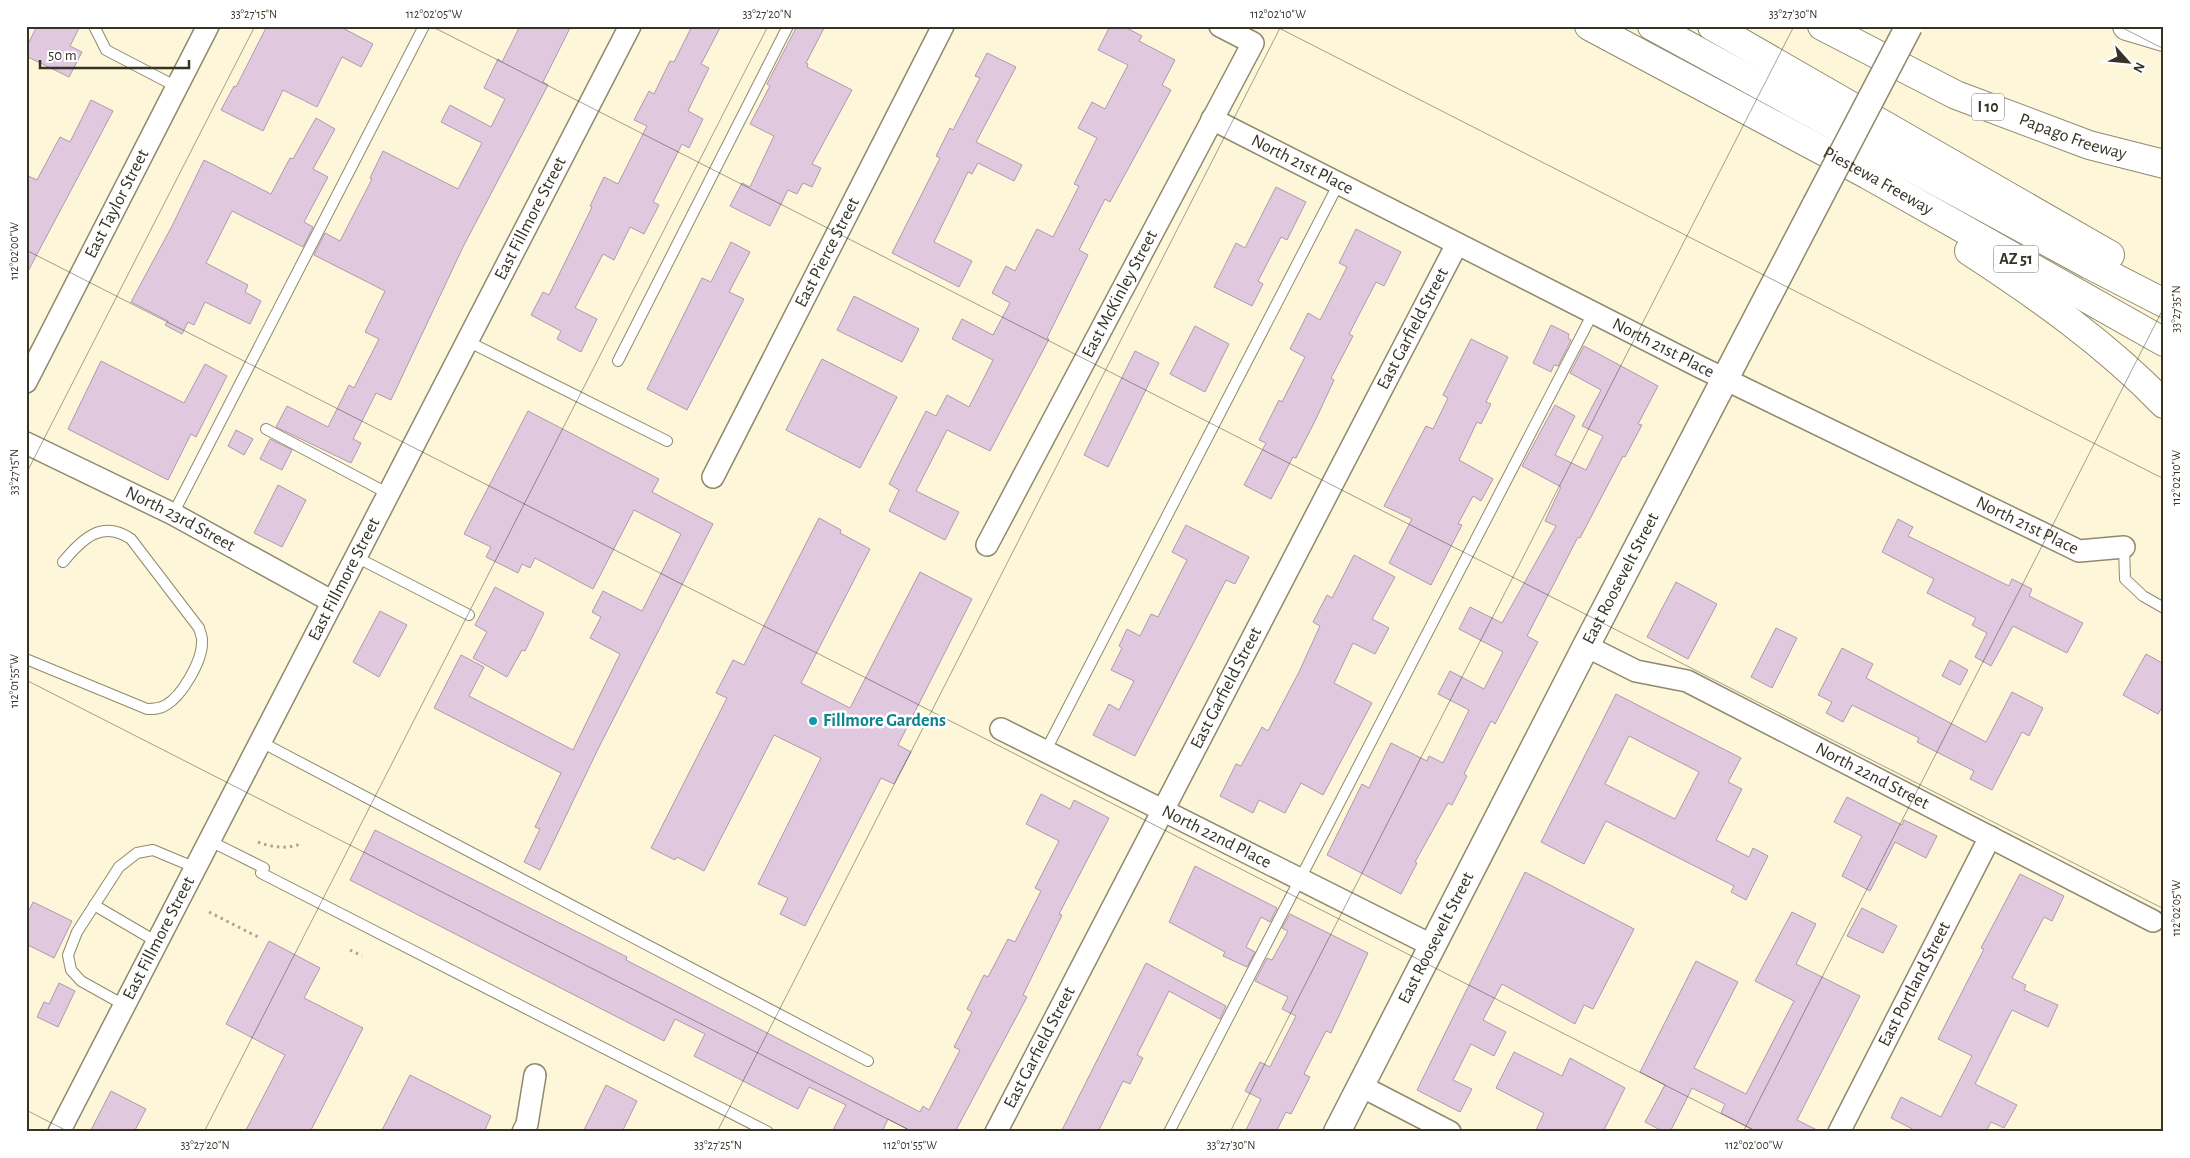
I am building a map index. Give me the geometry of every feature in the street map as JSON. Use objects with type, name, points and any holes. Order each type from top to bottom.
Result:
[{"type":"highway","name":"Piestewa Freeway","points":[[1589,26],[1868,175],[2164,342]]},
{"type":"highway","points":[[1652,26],[2090,265],[2164,303]]},
{"type":"highway","points":[[1712,26],[2164,286]]},
{"type":"highway","name":"Papago Freeway","points":[[1822,26],[1956,96],[2089,145],[2164,164]]},
{"type":"highway","points":[[2127,26],[2164,37]]},
{"type":"highway","points":[[1868,175],[1954,241],[2068,320],[2108,352],[2164,404]]},
{"type":"street","name":"East Taylor Street","points":[[26,382],[208,26]]},
{"type":"street","name":"East Fillmore Street","points":[[58,1132],[630,26]]},
{"type":"street","name":"East Pierce Street","points":[[713,477],[943,26]]},
{"type":"street","name":"East McKinley Street","points":[[987,545],[1253,43],[1220,26]]},
{"type":"street","name":"East Roosevelt Street","points":[[1337,1132],[1586,646],[1909,26]]},
{"type":"street","name":"North 21st Place","points":[[1212,118],[1726,378],[2079,551],[2124,547]]},
{"type":"street","name":"East Garfield Street","points":[[996,1132],[1458,244]]},
{"type":"street","name":"North 23rd Street","points":[[26,443],[172,514],[333,602]]},
{"type":"street","name":"North 22nd Street","points":[[1586,646],[1636,671],[1687,681],[2153,920]]},
{"type":"street","name":"North 22nd Place","points":[[1001,729],[1433,946]]},
{"type":"street","name":"East Portland Street","points":[[1839,1132],[1990,836]]},
{"type":"street","points":[[523,1132],[527,1124],[535,1075]]},
{"type":"street","points":[[1361,1086],[1450,1132]]},
{"type":"lane","points":[[94,26],[106,50],[177,87]]},
{"type":"lane","points":[[172,514],[424,26]]},
{"type":"lane","points":[[618,361],[788,26]]},
{"type":"lane","points":[[1045,752],[1339,183]]},
{"type":"lane","points":[[1169,1132],[1594,311]]},
{"type":"lane","points":[[467,341],[666,441]]},
{"type":"lane","points":[[266,430],[389,494]]},
{"type":"lane","points":[[26,659],[147,709],[157,709],[166,705],[176,696],[194,669],[203,641],[199,628],[131,539],[121,532],[111,530],[99,532],[82,540],[63,562]]},
{"type":"lane","points":[[2124,547],[2125,579],[2143,596],[2164,608]]},
{"type":"lane","points":[[356,557],[469,615]]},
{"type":"lane","points":[[261,742],[868,1061]]},
{"type":"lane","points":[[210,840],[263,870],[768,1132]]},
{"type":"lane","points":[[124,1005],[81,981],[71,970],[68,955],[77,932],[119,867],[137,854],[153,850],[196,868]]},
{"type":"lane","points":[[94,905],[157,942]]},
{"type":"path","points":[[258,842],[289,848],[297,845],[301,847]]},
{"type":"path","points":[[209,912],[260,938]]},
{"type":"path","points":[[350,950],[362,956]]},
{"type":"building","points":[[37,26],[80,26],[70,46],[82,52],[69,77],[26,56],[26,48]]},
{"type":"building","points":[[267,26],[339,26],[373,44],[361,67],[342,57],[317,107],[283,90],[263,131],[221,110],[234,86],[236,87]]},
{"type":"building","points":[[520,26],[571,26],[543,82],[548,85],[463,247],[391,400],[376,393],[353,439],[361,443],[351,463],[276,427],[287,406],[328,427],[349,385],[354,388],[379,339],[365,332],[385,291],[314,255],[325,233],[340,241],[372,179],[370,178],[383,151],[458,189],[482,143],[441,122],[450,105],[491,127],[505,99],[484,88],[498,59],[502,62]]},
{"type":"building","points":[[692,26],[721,26],[701,64],[709,68],[688,111],[703,119],[689,148],[682,144],[653,202],[659,205],[644,234],[630,227],[614,260],[603,254],[575,308],[597,319],[581,352],[557,339],[561,331],[531,315],[543,292],[549,295],[592,207],[590,206],[604,177],[618,184],[647,126],[634,120],[649,91],[654,94],[670,61],[674,62]]},
{"type":"building","points":[[797,26],[825,26],[806,63],[808,64],[807,67],[852,90],[812,164],[821,168],[812,187],[803,183],[797,194],[788,190],[770,226],[730,206],[742,183],[750,187],[774,136],[750,124],[770,86],[767,84]]},
{"type":"building","points":[[1110,26],[1123,26],[1142,36],[1139,41],[1175,60],[1162,85],[1171,90],[1110,202],[1105,199],[1079,250],[1088,255],[1047,338],[1049,339],[990,451],[947,430],[916,491],[959,512],[945,540],[889,511],[899,490],[889,484],[926,411],[936,416],[947,395],[969,407],[993,360],[952,339],[962,319],[993,335],[1010,303],[992,293],[1006,266],[1015,271],[1037,229],[1053,237],[1079,186],[1074,184],[1097,138],[1078,128],[1092,102],[1105,109],[1128,65],[1098,50]]},
{"type":"building","points":[[987,53],[1016,67],[976,142],[1022,165],[1014,181],[978,163],[972,174],[968,172],[934,242],[972,261],[959,287],[892,253],[940,158],[936,156],[950,128],[953,130],[980,78],[975,76]]},
{"type":"building","points":[[91,100],[113,111],[26,275],[26,175],[37,180],[60,137],[70,142]]},
{"type":"building","points":[[316,118],[335,129],[313,169],[328,177],[304,222],[313,227],[303,247],[232,211],[206,263],[248,285],[245,292],[261,301],[250,324],[205,302],[194,325],[188,322],[182,334],[165,325],[168,321],[131,302],[172,226],[204,160],[271,194],[290,158],[293,159]]},
{"type":"building","points":[[1276,187],[1306,202],[1287,240],[1281,237],[1258,281],[1263,284],[1252,306],[1214,287],[1236,243],[1245,248]]},
{"type":"building","points":[[1356,229],[1401,252],[1384,286],[1376,282],[1349,334],[1353,336],[1331,378],[1334,380],[1316,419],[1296,458],[1293,457],[1271,499],[1244,485],[1266,443],[1259,440],[1279,400],[1282,402],[1305,357],[1290,349],[1308,313],[1320,320],[1347,267],[1339,263]]},
{"type":"building","points":[[731,242],[750,252],[729,292],[744,299],[687,410],[647,389],[702,278],[711,282]]},
{"type":"building","points":[[854,296],[919,329],[902,362],[837,330]]},
{"type":"building","points":[[1551,325],[1569,334],[1568,338],[1571,340],[1558,366],[1554,365],[1551,372],[1533,363]]},
{"type":"building","points":[[1195,326],[1229,344],[1205,392],[1170,374]]},
{"type":"building","points":[[1471,339],[1508,357],[1486,402],[1491,404],[1481,424],[1477,422],[1459,460],[1493,479],[1481,501],[1473,496],[1458,524],[1462,525],[1431,585],[1389,563],[1412,519],[1384,506],[1426,426],[1433,429],[1448,398],[1443,395]]},
{"type":"building","points":[[1584,346],[1658,386],[1638,424],[1642,425],[1625,457],[1623,456],[1580,538],[1578,537],[1527,636],[1538,642],[1495,724],[1491,721],[1464,774],[1467,776],[1452,805],[1448,803],[1415,862],[1417,863],[1401,894],[1327,855],[1362,784],[1369,788],[1391,743],[1427,761],[1429,756],[1443,763],[1469,710],[1438,694],[1450,671],[1484,689],[1503,652],[1459,629],[1470,607],[1502,623],[1556,526],[1545,521],[1561,487],[1522,466],[1555,405],[1575,416],[1555,455],[1586,470],[1603,436],[1582,426],[1601,390],[1570,373]]},
{"type":"building","points":[[1135,351],[1159,363],[1108,467],[1084,455]]},
{"type":"building","points":[[822,359],[897,397],[860,468],[786,430]]},
{"type":"building","points":[[101,361],[184,403],[205,364],[227,376],[196,437],[191,434],[168,480],[68,429]]},
{"type":"building","points":[[528,411],[659,479],[652,492],[713,524],[599,747],[540,870],[524,862],[540,829],[535,827],[561,773],[434,708],[461,655],[484,667],[469,696],[573,750],[620,654],[590,638],[601,617],[592,612],[603,591],[642,611],[681,534],[634,510],[593,589],[535,558],[530,568],[522,564],[518,573],[486,557],[491,547],[464,534]]},
{"type":"building","points":[[236,430],[253,439],[244,455],[228,446]]},
{"type":"building","points":[[270,439],[292,450],[282,470],[260,459]]},
{"type":"building","points":[[278,485],[306,500],[282,547],[254,533]]},
{"type":"building","name":"Fillmore Gardens","points":[[819,518],[841,530],[840,533],[870,549],[801,683],[850,708],[920,572],[972,599],[898,745],[911,752],[894,784],[881,778],[805,926],[780,914],[788,898],[758,884],[821,758],[774,735],[704,871],[677,857],[675,860],[651,848],[727,698],[716,693],[733,660],[744,665]]},
{"type":"building","points":[[1898,519],[1913,527],[1908,536],[2009,586],[2012,579],[2032,589],[2029,596],[2083,623],[2067,653],[2013,626],[1991,666],[1975,657],[1987,633],[1972,625],[1976,618],[1927,593],[1934,579],[1882,552]]},
{"type":"building","points":[[1186,525],[1249,557],[1235,584],[1226,580],[1135,756],[1093,735],[1109,704],[1119,710],[1134,681],[1111,670],[1122,648],[1119,646],[1127,629],[1140,636],[1151,614],[1158,617],[1187,560],[1172,552]]},
{"type":"building","points":[[1354,555],[1395,577],[1372,619],[1389,628],[1375,654],[1353,643],[1334,683],[1372,703],[1323,795],[1301,783],[1285,813],[1259,800],[1253,813],[1220,796],[1236,764],[1241,766],[1262,727],[1268,731],[1299,672],[1320,626],[1313,622],[1327,595],[1332,598]]},
{"type":"building","points":[[1676,582],[1717,604],[1688,659],[1647,637]]},
{"type":"building","points":[[495,587],[544,613],[525,651],[522,650],[507,677],[473,658],[487,632],[475,625]]},
{"type":"building","points":[[380,611],[407,625],[379,677],[353,662]]},
{"type":"building","points":[[1776,628],[1797,638],[1772,688],[1751,677]]},
{"type":"building","points":[[1842,648],[1873,664],[1866,678],[1986,742],[2012,692],[2043,708],[2029,736],[2022,732],[1992,790],[1970,779],[1974,771],[1917,742],[1919,738],[1852,705],[1843,722],[1826,713],[1832,702],[1818,695]]},
{"type":"building","points":[[2146,654],[2164,664],[2164,704],[2158,714],[2123,695]]},
{"type":"building","points":[[1950,660],[1968,670],[1960,685],[1942,676]]},
{"type":"building","points":[[1616,694],[1741,758],[1728,782],[1742,789],[1716,840],[1749,857],[1753,848],[1768,856],[1746,900],[1731,892],[1734,886],[1606,821],[1584,864],[1541,842]],"holes":[[[1629,736],[1699,772],[1675,819],[1605,784]]]},
{"type":"building","points":[[1041,794],[1070,809],[1074,800],[1109,818],[1059,914],[1062,915],[1023,995],[1027,997],[955,1132],[913,1132],[888,1119],[882,1132],[832,1132],[846,1105],[809,1087],[798,1109],[694,1056],[705,1034],[675,1019],[664,1041],[350,880],[375,830],[627,957],[626,960],[920,1112],[923,1106],[929,1110],[960,1050],[954,1047],[972,1012],[967,1009],[984,975],[988,977],[1008,939],[1015,942],[1041,891],[1035,888],[1059,841],[1026,824]]},
{"type":"building","points":[[1847,797],[1902,825],[1904,820],[1937,836],[1926,858],[1895,842],[1870,891],[1842,876],[1862,836],[1834,822]]},
{"type":"building","points":[[1195,866],[1277,908],[1270,922],[1261,917],[1246,947],[1255,952],[1247,967],[1223,956],[1225,952],[1169,922]]},
{"type":"building","points":[[1525,872],[1634,929],[1593,1009],[1584,1005],[1575,1024],[1502,984],[1483,1020],[1506,1032],[1494,1056],[1471,1044],[1453,1080],[1472,1089],[1460,1112],[1417,1090]]},
{"type":"building","points":[[2020,874],[2064,896],[2052,921],[2044,917],[2012,978],[2026,985],[2024,990],[2058,1005],[2048,1027],[2012,1010],[1975,1084],[2017,1105],[2004,1128],[1991,1122],[1986,1132],[1918,1132],[1891,1118],[1901,1097],[1941,1117],[1972,1056],[1938,1039],[1984,949],[1981,948]]},
{"type":"building","points":[[33,902],[72,921],[54,958],[26,944],[26,916]]},
{"type":"building","points":[[1862,908],[1897,926],[1883,953],[1847,936]]},
{"type":"building","points":[[1792,912],[1816,924],[1796,964],[1860,996],[1797,1120],[1821,1132],[1758,1132],[1721,1113],[1725,1104],[1692,1088],[1670,1132],[1664,1132],[1645,1122],[1665,1085],[1640,1072],[1696,961],[1738,982],[1694,1068],[1746,1094],[1794,1001],[1755,981]]},
{"type":"building","points":[[1290,914],[1368,953],[1331,1033],[1326,1031],[1304,1074],[1310,1077],[1291,1114],[1286,1112],[1276,1132],[1245,1132],[1261,1099],[1245,1091],[1260,1062],[1270,1067],[1296,1016],[1282,1009],[1288,997],[1255,981],[1267,958],[1272,960],[1288,931],[1282,928]]},
{"type":"building","points":[[269,941],[320,968],[304,998],[363,1028],[310,1132],[245,1132],[285,1055],[226,1024]]},
{"type":"building","points":[[1146,963],[1226,1006],[1220,1019],[1169,991],[1137,1055],[1143,1058],[1130,1084],[1123,1081],[1098,1132],[1061,1132]]},
{"type":"building","points":[[59,983],[75,991],[58,1027],[37,1017],[44,1002],[49,1004]]},
{"type":"building","points":[[1514,1052],[1562,1076],[1570,1058],[1625,1088],[1603,1132],[1535,1132],[1544,1113],[1496,1088]]},
{"type":"building","points":[[410,1075],[491,1116],[484,1132],[381,1132]]},
{"type":"building","points":[[606,1085],[637,1101],[622,1132],[583,1132]]},
{"type":"building","points":[[111,1091],[146,1109],[134,1132],[90,1132]]},
{"type":"place","name":"Fillmore Gardens","points":[[813,721]]}]
